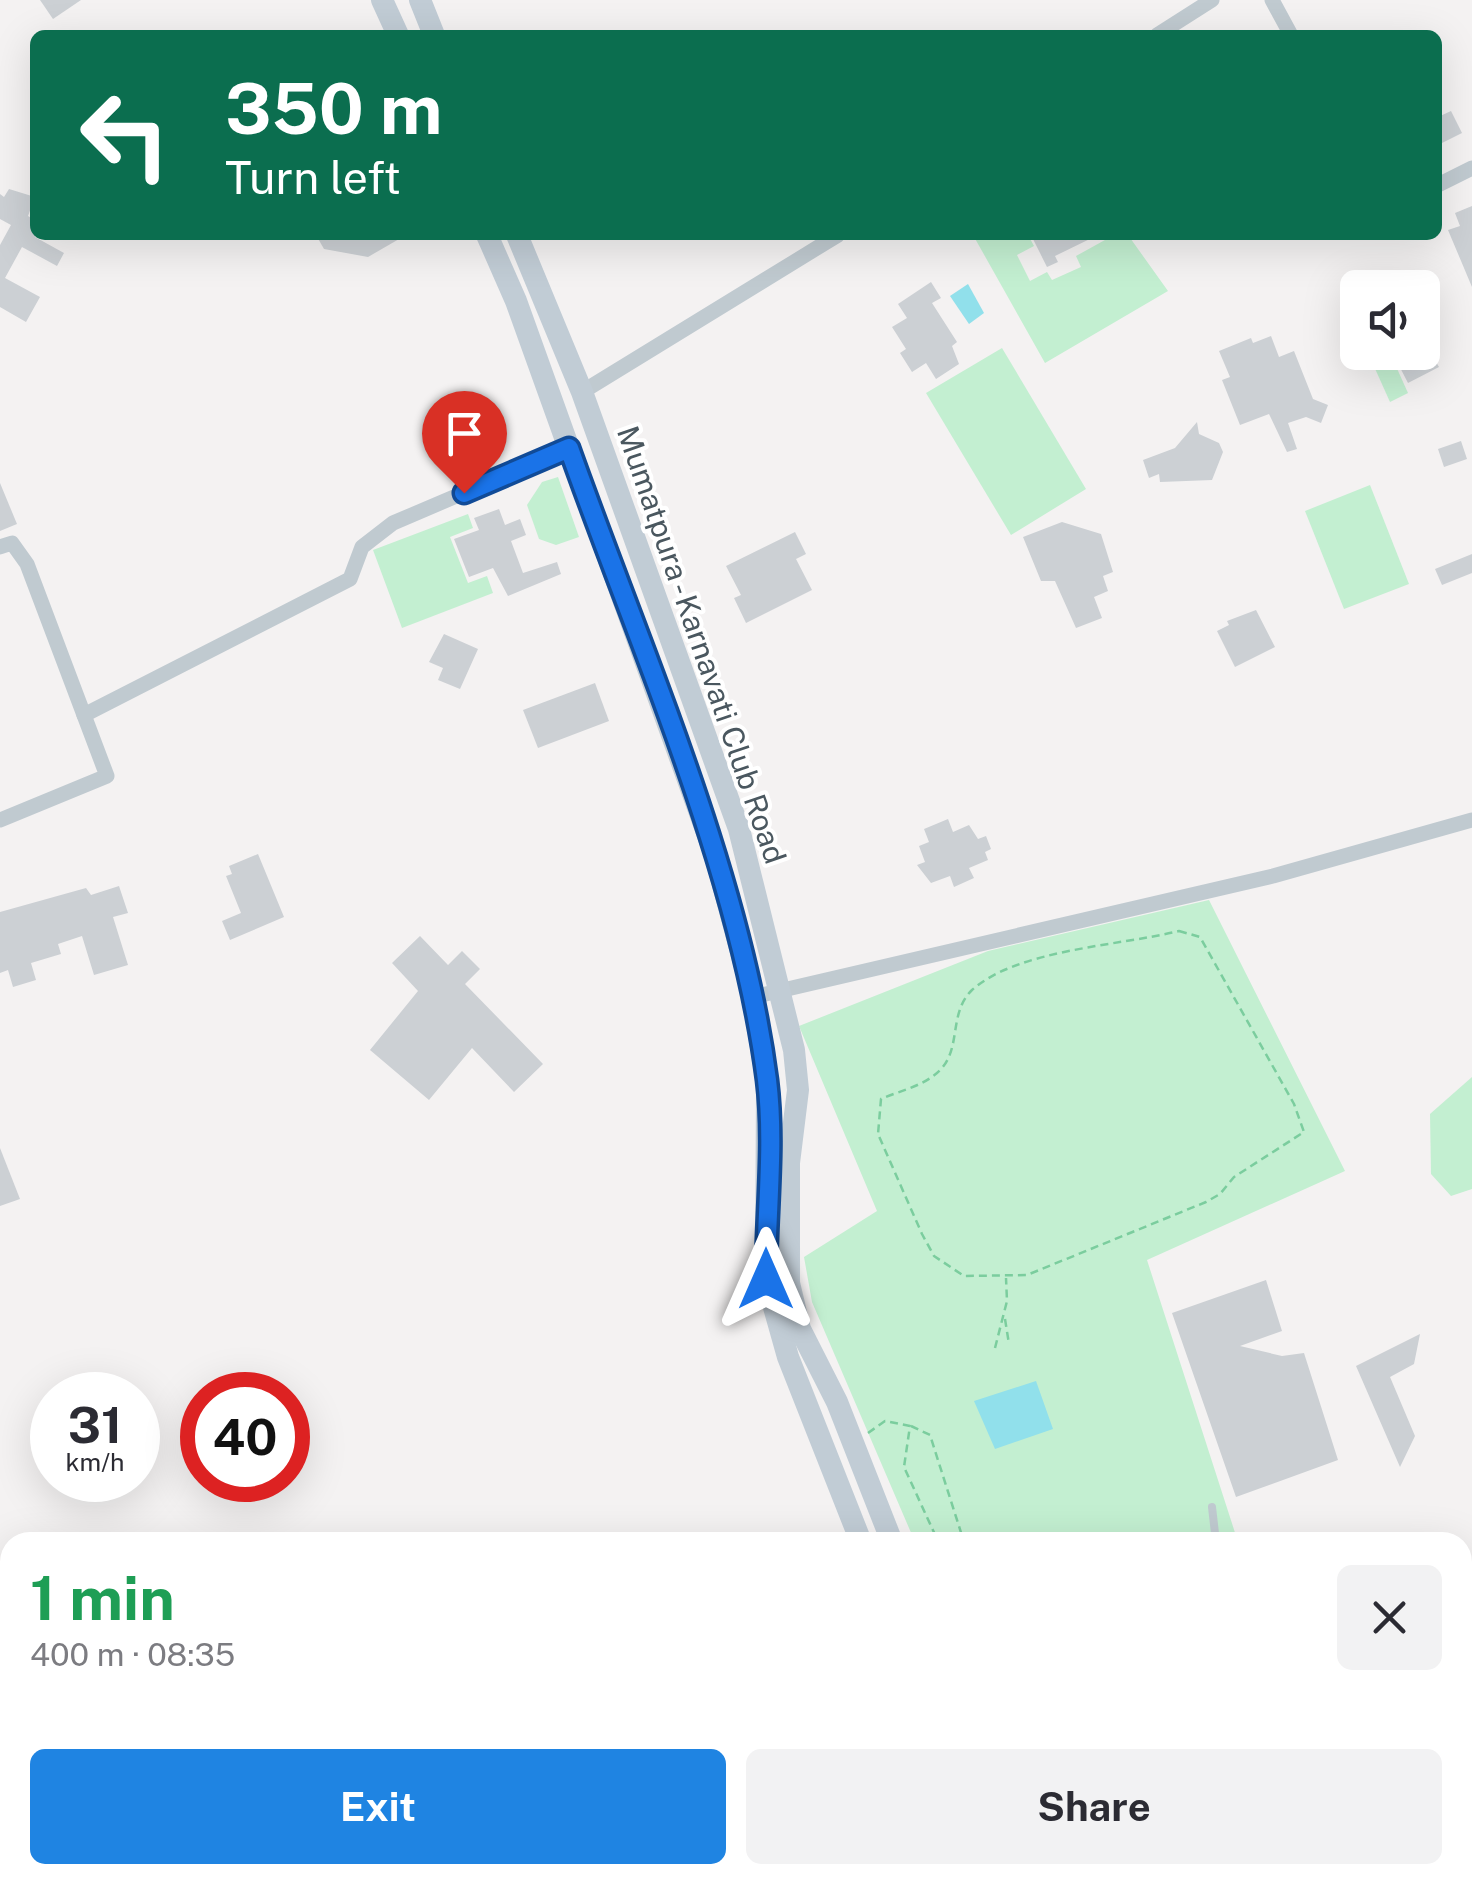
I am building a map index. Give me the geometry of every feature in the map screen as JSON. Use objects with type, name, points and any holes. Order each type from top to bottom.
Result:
[{"type":"street","points":[[382,0],[396,30]]},
{"type":"street","points":[[420,0],[432,30]]},
{"type":"street","points":[[1165,30],[1212,0]]},
{"type":"street","points":[[1272,0],[1288,30]]},
{"type":"street","points":[[1442,182],[1472,168]]},
{"type":"street","name":"Mumatpura - Karnavati Club Road","points":[[489,240],[516,302],[715,855],[753,997],[767,1085],[766,1279],[788,1357],[856,1532]]},
{"type":"street","name":"Mumatpura - Karnavati Club Road","points":[[519,240],[582,392],[739,829],[779,990],[798,1090],[789,1164],[789,1283],[800,1328],[837,1402],[888,1532]]},
{"type":"street","points":[[582,392],[830,240]]},
{"type":"street","points":[[84,715],[350,578],[362,547],[394,523],[569,448]]},
{"type":"street","points":[[0,548],[12,543],[27,564],[107,776],[0,820]]},
{"type":"street","points":[[753,997],[1273,876],[1472,820]]},
{"type":"lane","points":[[1212,1507],[1215,1532]]},
{"type":"path","points":[[1178,931],[1200,937],[1294,1104],[1304,1132],[1234,1177],[1220,1194],[1206,1202],[1080,1256],[1027,1275],[1006,1277],[964,1276],[934,1256],[878,1134],[881,1100],[921,1084],[942,1068],[961,1002],[998,974],[1057,954],[1178,931]]},
{"type":"path","points":[[996,1348],[1004,1318],[1006,1277]]},
{"type":"path","points":[[1004,1318],[1009,1344]]},
{"type":"path","points":[[868,1433],[885,1421],[930,1434],[961,1532]]},
{"type":"path","points":[[910,1426],[904,1466],[933,1532]]},
{"type":"green space","points":[[976,240],[1031,240],[1034,246],[1017,255],[1030,281],[1047,272],[1052,280],[1081,267],[1076,256],[1105,240],[1132,240],[1168,291],[1045,363]]},
{"type":"green space","points":[[1002,348],[1086,489],[1011,535],[926,393]]},
{"type":"green space","points":[[1376,370],[1398,370],[1408,393],[1390,402]]},
{"type":"green space","points":[[558,477],[579,537],[556,545],[539,539],[527,505],[542,482]]},
{"type":"green space","points":[[1370,485],[1409,584],[1344,609],[1305,511]]},
{"type":"green space","points":[[468,514],[473,528],[450,537],[468,583],[487,576],[493,593],[402,628],[373,550]]},
{"type":"green space","points":[[1209,900],[1345,1171],[1147,1260],[1235,1532],[911,1532],[812,1302],[804,1257],[877,1211],[799,1026],[988,951]]},
{"type":"green space","points":[[1472,1077],[1472,1189],[1451,1196],[1431,1174],[1430,1114]]},
{"type":"water","points":[[968,284],[984,313],[969,324],[950,296]]},
{"type":"water","points":[[1036,1381],[1053,1429],[995,1449],[974,1401]]},
{"type":"building","points":[[40,0],[81,0],[53,19]]},
{"type":"building","points":[[1451,111],[1462,133],[1442,143],[1442,115]]},
{"type":"building","points":[[9,189],[30,195],[30,240],[40,240],[64,253],[57,266],[22,247],[5,278],[40,297],[26,322],[0,307],[0,245],[11,225],[0,219],[0,194],[4,197]]},
{"type":"building","points":[[1472,206],[1472,287],[1448,230],[1460,226],[1455,213]]},
{"type":"building","points":[[319,240],[397,240],[368,257],[324,249]]},
{"type":"building","points":[[1034,240],[1088,240],[1055,256],[1058,262],[1047,267]]},
{"type":"building","points":[[931,282],[941,298],[932,303],[957,342],[952,346],[959,364],[936,379],[926,363],[912,372],[900,353],[906,349],[892,327],[907,318],[898,304]]},
{"type":"building","points":[[1271,336],[1279,357],[1294,351],[1313,399],[1328,405],[1321,423],[1306,417],[1288,423],[1297,449],[1287,452],[1269,414],[1240,425],[1222,380],[1230,377],[1219,351],[1251,338],[1253,343]]},
{"type":"building","points":[[1401,370],[1433,370],[1408,383]]},
{"type":"building","points":[[1197,422],[1199,434],[1219,443],[1223,452],[1212,480],[1160,482],[1159,474],[1149,478],[1143,460],[1175,448]]},
{"type":"building","points":[[1461,441],[1467,459],[1444,467],[1438,449]]},
{"type":"building","points":[[0,483],[17,524],[0,531]]},
{"type":"building","points":[[499,509],[505,525],[520,519],[526,535],[511,541],[523,573],[557,562],[561,574],[508,596],[493,568],[469,577],[454,539],[479,530],[474,518]]},
{"type":"building","points":[[1062,522],[1101,534],[1113,572],[1103,576],[1108,591],[1094,597],[1102,618],[1076,628],[1055,581],[1041,581],[1023,537]]},
{"type":"building","points":[[795,532],[806,554],[796,559],[812,590],[746,623],[734,598],[741,595],[726,566]]},
{"type":"building","points":[[1472,554],[1472,573],[1442,585],[1435,569]]},
{"type":"building","points":[[1256,610],[1275,647],[1235,667],[1217,631],[1229,625],[1227,621]]},
{"type":"building","points":[[444,634],[478,649],[460,689],[438,680],[443,668],[429,662]]},
{"type":"building","points":[[595,683],[609,721],[538,748],[523,710]]},
{"type":"building","points":[[948,819],[953,832],[969,825],[978,839],[986,836],[991,849],[985,852],[988,860],[969,868],[974,878],[954,887],[950,876],[931,883],[917,865],[925,862],[919,846],[929,842],[924,829]]},
{"type":"building","points":[[258,854],[284,917],[230,940],[222,921],[241,913],[226,876],[232,874],[229,866]]},
{"type":"building","points":[[119,886],[128,913],[113,917],[128,965],[94,975],[82,936],[58,944],[61,954],[31,963],[36,980],[13,987],[8,970],[0,973],[0,912],[86,888],[91,895]]},
{"type":"building","points":[[420,936],[448,965],[462,951],[480,969],[465,984],[543,1064],[514,1092],[472,1048],[429,1100],[370,1050],[418,991],[392,963]]},
{"type":"building","points":[[0,1148],[20,1199],[0,1206]]},
{"type":"building","points":[[1266,1280],[1282,1331],[1240,1346],[1282,1356],[1304,1353],[1338,1460],[1236,1497],[1172,1313]]},
{"type":"building","points":[[1420,1334],[1414,1364],[1390,1377],[1415,1436],[1400,1467],[1356,1366]]},
{"type":"route","points":[[464,493],[569,448],[715,855],[753,997],[767,1085],[766,1279]]}]
